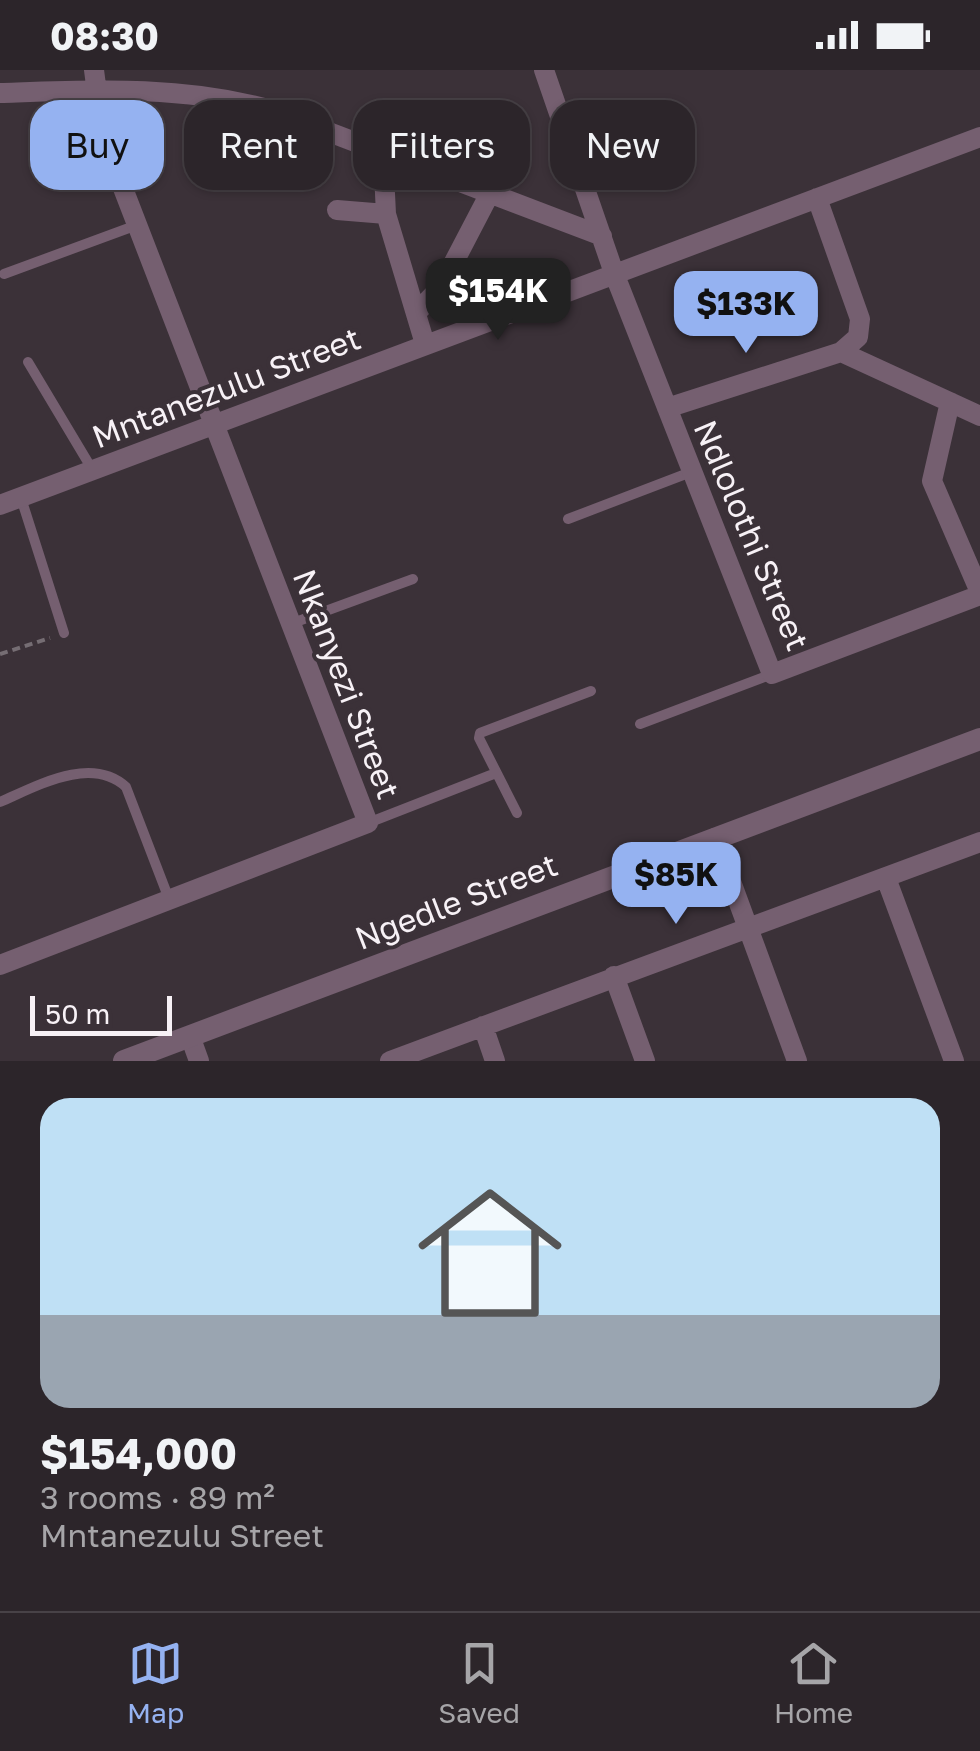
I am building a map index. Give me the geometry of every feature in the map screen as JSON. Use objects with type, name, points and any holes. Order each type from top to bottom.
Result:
[{"type":"street","name":"Ndlolothi Street","points":[[544,70],[614,273],[772,674],[980,594]]},
{"type":"street","points":[[0,93],[94,80],[189,92],[270,110],[353,142]]},
{"type":"street","name":"Nkanyezi Street","points":[[0,964],[368,823],[109,152],[94,80]]},
{"type":"street","name":"Mntanezulu Street","points":[[0,505],[980,137]]},
{"type":"street","points":[[385,190],[386,214],[425,344]]},
{"type":"street","points":[[480,190],[602,236]]},
{"type":"street","points":[[416,313],[441,287],[490,194]]},
{"type":"street","points":[[667,408],[841,352],[858,337],[861,325],[817,198]]},
{"type":"street","points":[[337,210],[386,214]]},
{"type":"street","points":[[841,352],[980,416]]},
{"type":"street","points":[[950,402],[932,482],[980,594]]},
{"type":"street","name":"Ngedle Street","points":[[124,1061],[980,738]]},
{"type":"street","points":[[715,838],[797,1061]]},
{"type":"street","points":[[390,1061],[980,842]]},
{"type":"street","points":[[886,878],[954,1061]]},
{"type":"street","points":[[614,976],[646,1061]]},
{"type":"street","points":[[483,1026],[495,1061]]},
{"type":"street","points":[[190,1036],[199,1061]]},
{"type":"lane","points":[[4,274],[138,225]]},
{"type":"lane","points":[[28,362],[92,469]]},
{"type":"lane","points":[[568,519],[691,472]]},
{"type":"lane","points":[[21,497],[64,633]]},
{"type":"lane","points":[[292,623],[413,579]]},
{"type":"lane","points":[[640,724],[772,674]]},
{"type":"lane","points":[[518,814],[480,732],[590,691]]},
{"type":"lane","points":[[368,823],[496,773]]},
{"type":"lane","points":[[0,802],[58,778],[92,774],[116,778],[126,788],[170,899]]},
{"type":"path","points":[[0,654],[64,633]]}]
